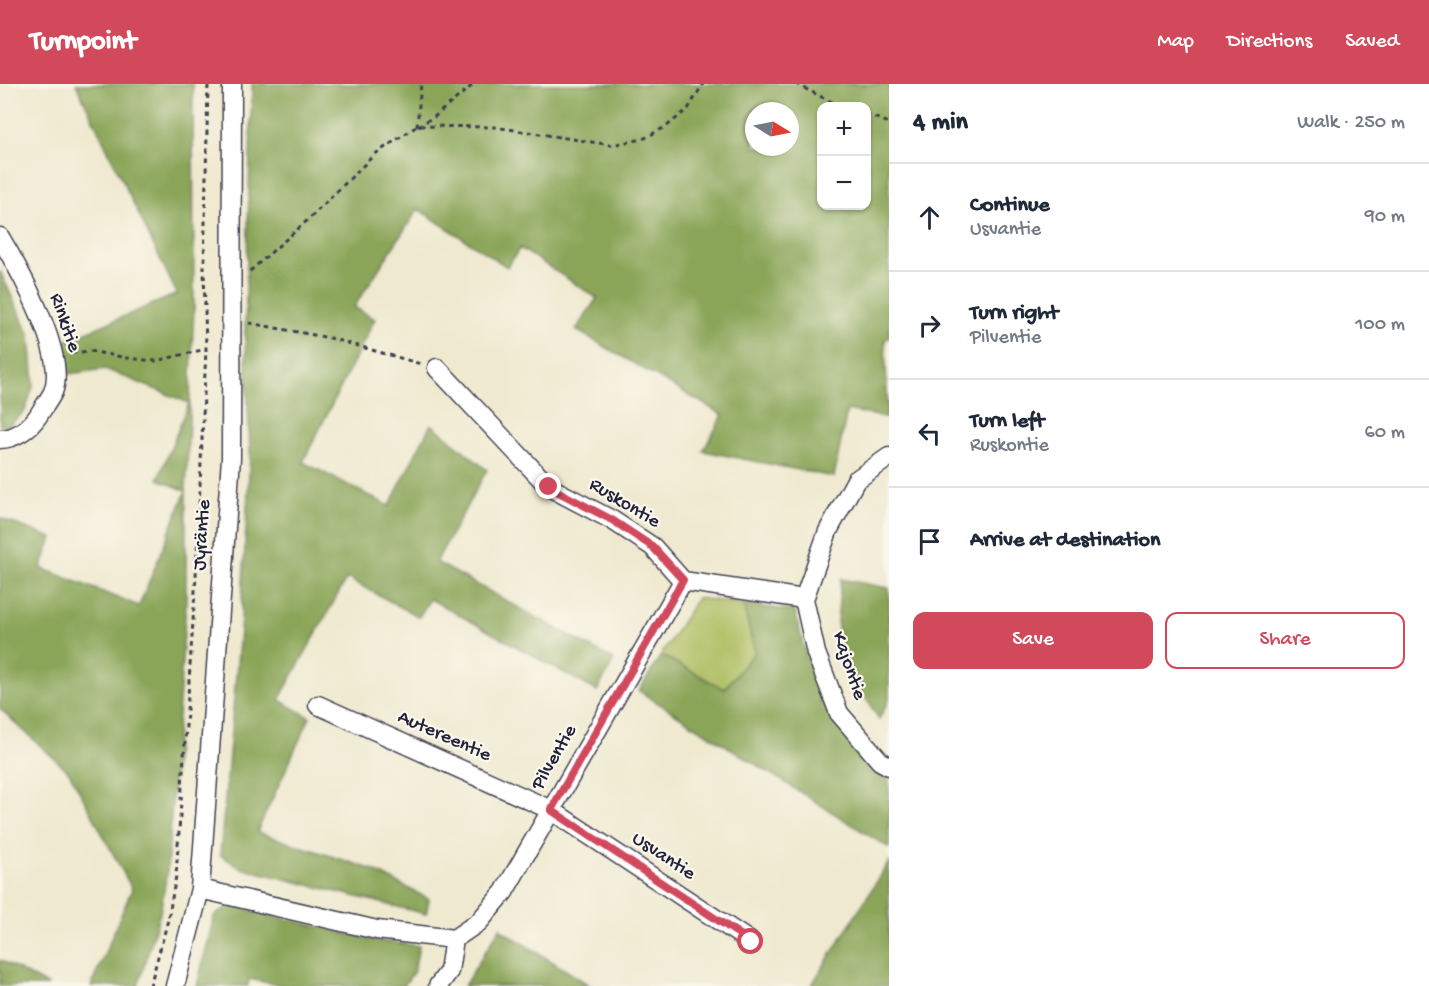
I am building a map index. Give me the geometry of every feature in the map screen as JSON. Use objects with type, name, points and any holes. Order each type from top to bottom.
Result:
[{"type":"street","name":"Jyräntie","points":[[175,986],[200,889],[231,458],[232,84]]},
{"type":"street","name":"Rinkitie","points":[[0,237],[20,269],[56,358],[54,391],[33,423],[10,439],[0,439]]},
{"type":"street","name":"Ruskontie","points":[[437,368],[549,487],[612,520],[653,547],[683,580]]},
{"type":"street","points":[[683,580],[804,599],[828,531],[856,480],[889,457]]},
{"type":"street","name":"Pilventie","points":[[454,939],[479,922],[504,892],[683,580]]},
{"type":"street","name":"Kajontie","points":[[804,599],[816,653],[839,713],[880,761],[889,766]]},
{"type":"street","name":"Autereentie","points":[[318,705],[551,810]]},
{"type":"street","name":"Usvantie","points":[[551,810],[751,942]]},
{"type":"street","points":[[200,889],[377,930],[454,939],[449,970],[438,986]]},
{"type":"path","points":[[150,986],[168,920],[176,876],[196,576],[206,349],[204,269],[208,84]]},
{"type":"path","points":[[417,126],[421,84]]},
{"type":"path","points":[[232,290],[375,154],[434,117],[474,84]]},
{"type":"path","points":[[417,126],[495,127],[611,145],[643,139],[667,126],[688,109],[703,84]]},
{"type":"path","points":[[796,84],[832,102]]},
{"type":"path","points":[[871,116],[889,123]]},
{"type":"path","points":[[232,321],[255,323],[330,338],[437,368]]},
{"type":"path","points":[[56,358],[66,353],[90,351],[156,361],[206,349]]},
{"type":"green space","points":[[76,84],[193,84],[194,307],[186,491],[158,479],[189,403],[105,369],[69,374],[65,341],[177,294]]},
{"type":"green space","points":[[252,84],[889,84],[889,338],[885,339],[888,418],[847,410],[834,477],[703,451],[723,415],[576,330],[597,298],[520,248],[507,267],[418,209],[354,307],[375,319],[303,462],[389,506],[431,424],[487,470],[436,562],[614,660],[597,691],[430,599],[419,617],[347,578],[279,700],[310,717],[257,832],[371,869],[429,899],[426,914],[241,868],[220,855],[241,619],[250,454],[245,334]]},
{"type":"green space","points":[[0,271],[30,336],[34,384],[25,411],[8,426],[0,426]]},
{"type":"green space","points":[[186,491],[186,603],[167,874],[160,913],[138,986],[91,986],[132,889],[69,772],[0,709],[0,518],[52,538],[41,568],[139,606]]},
{"type":"green space","points":[[841,579],[889,588],[889,700],[879,719],[845,666],[837,622]]},
{"type":"green space","points":[[697,598],[743,604],[755,652],[724,689],[661,655]]},
{"type":"green space","points":[[743,604],[795,611],[805,652],[830,718],[876,772],[889,779],[889,848],[639,691],[661,655],[724,689],[755,652]]},
{"type":"green space","points":[[889,862],[889,986],[811,986]]},
{"type":"green space","points":[[230,905],[373,940],[419,946],[414,971],[404,986],[284,986],[249,979],[248,986],[197,986],[214,916]]},
{"type":"green space","points":[[500,929],[591,986],[464,986]]},
{"type":"green space","points":[[0,960],[49,986],[0,986]]},
{"type":"route","points":[[549,487],[612,520],[653,547],[683,580],[551,810],[751,942]]}]
